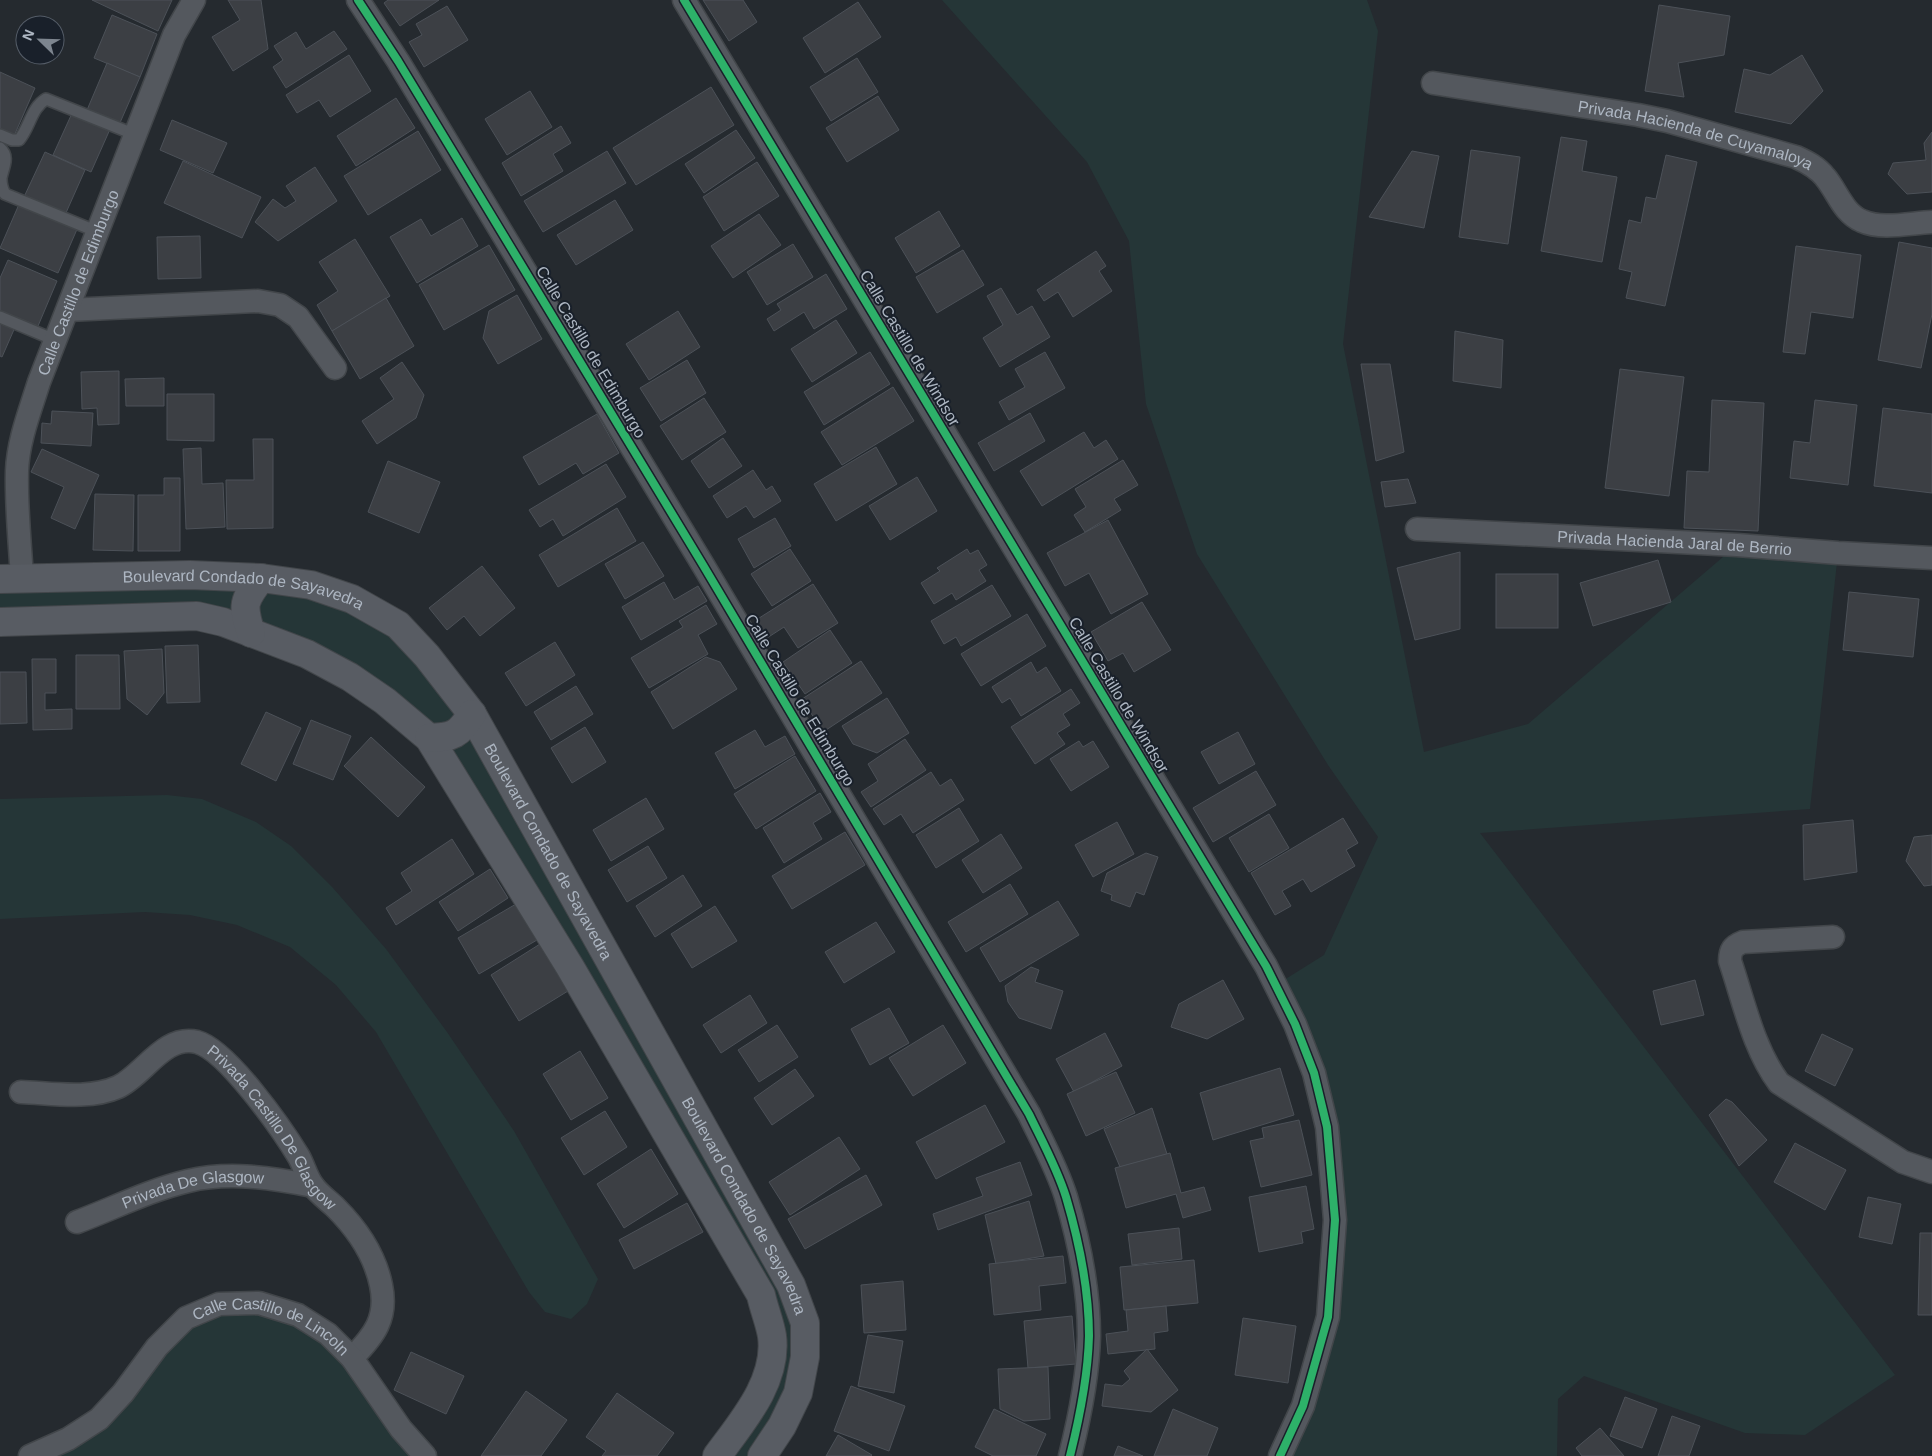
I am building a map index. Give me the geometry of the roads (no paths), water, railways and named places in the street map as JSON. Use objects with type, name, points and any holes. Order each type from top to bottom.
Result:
[{"type":"street","name":"Calle Castillo de Edimburgo","points":[[11,579],[17,470],[21,444],[29,415],[56,340],[174,35],[194,0]]},
{"type":"street","name":"Calle Castillo de Edimburgo","points":[[358,0],[398,61],[708,573],[1033,1122],[1066,1196],[1078,1242],[1086,1289],[1089,1335],[1086,1378],[1080,1415],[1070,1456]]},
{"type":"street","name":"Calle Castillo de Windsor","points":[[684,0],[1261,957],[1294,1024],[1314,1073],[1327,1127],[1334,1220],[1328,1317],[1303,1406],[1280,1456]]},
{"type":"street","name":"Privada Hacienda de Cuyamaloya","points":[[1433,83],[1638,115],[1786,154],[1812,165],[1825,177],[1846,210],[1861,221],[1879,225],[1932,222]]},
{"type":"street","points":[[68,310],[258,301],[280,305],[298,317],[335,368]]},
{"type":"street","name":"Privada Hacienda Jaral de Berrio","points":[[1417,529],[1932,558]]},
{"type":"street","name":"Boulevard Condado de Sayavedra","points":[[11,579],[190,575],[261,578],[311,585],[352,599],[398,626],[427,656],[472,714],[791,1286],[805,1323],[805,1357],[798,1393],[782,1426],[762,1456]]},
{"type":"street","points":[[250,633],[245,613],[247,596],[261,578]]},
{"type":"street","name":"Boulevard Condado de Sayavedra","points":[[0,622],[197,616],[223,622],[307,654],[350,676],[385,701],[429,738],[570,967],[761,1295],[772,1336],[771,1363],[758,1396],[717,1456]]},
{"type":"street","points":[[429,738],[448,738],[462,729],[472,714]]},
{"type":"street","points":[[1834,937],[1743,942],[1735,945],[1730,952],[1730,961],[1764,1060],[1779,1083],[1796,1095],[1904,1162],[1932,1172]]},
{"type":"street","name":"Privada Castillo De Glasgow","points":[[21,1092],[96,1094],[118,1087],[139,1072],[161,1052],[177,1042],[197,1042],[214,1052],[256,1097],[288,1139],[302,1162],[313,1186],[338,1210],[365,1244],[376,1266],[382,1286],[383,1306],[380,1324],[369,1341],[352,1358]]},
{"type":"street","name":"Privada De Glasgow","points":[[77,1222],[162,1188],[190,1180],[220,1177],[254,1177],[313,1186]]},
{"type":"street","name":"Calle Castillo de Lincoln","points":[[30,1456],[68,1439],[99,1419],[123,1393],[157,1347],[186,1318],[219,1304],[259,1304],[298,1315],[328,1334],[352,1358],[401,1430],[424,1456]]},
{"type":"lane","points":[[0,135],[12,140],[19,140],[26,133],[38,104],[46,99],[136,135]]},
{"type":"lane","points":[[0,148],[6,158],[1,178],[4,194],[98,232]]},
{"type":"lane","points":[[0,317],[56,340]]}]
